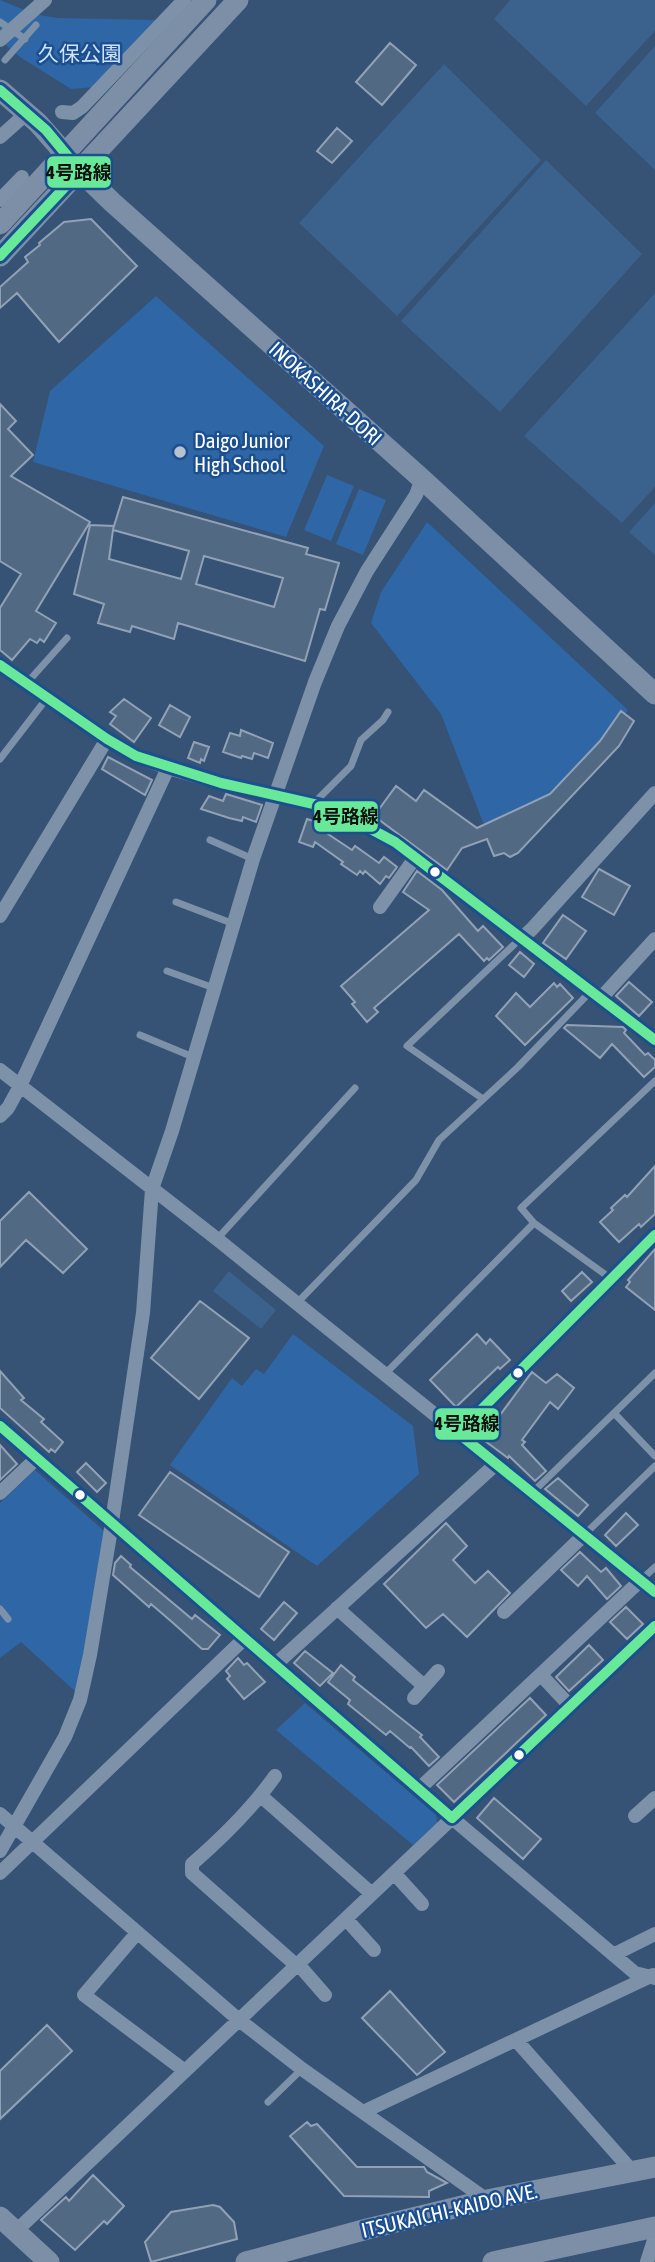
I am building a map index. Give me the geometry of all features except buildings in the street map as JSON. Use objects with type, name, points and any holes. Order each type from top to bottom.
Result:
[{"type":"main road","points":[[0,224],[206,0]]},
{"type":"main road","points":[[0,256],[238,0]]},
{"type":"main road","name":"INOKASHIRA-DORI","points":[[0,90],[46,130],[80,171],[112,202],[422,479],[655,694]]},
{"type":"main road","name":"ITSUKAICHI-KAIDO AVE.","points":[[246,2262],[486,2200],[655,2167]]},
{"type":"main road","points":[[8,2225],[41,2260]]},
{"type":"main road","points":[[493,2262],[655,2227]]},
{"type":"street","points":[[0,40],[6,26],[45,0]]},
{"type":"street","points":[[62,112],[73,113],[82,107],[184,0]]},
{"type":"street","points":[[0,137],[27,113]]},
{"type":"street","points":[[0,200],[22,177]]},
{"type":"street","points":[[0,1851],[65,1737],[79,1700],[90,1655],[112,1522],[143,1313],[152,1189],[233,924],[314,682],[338,626],[367,571],[416,495],[422,479]]},
{"type":"street","points":[[0,665],[136,756],[169,768],[313,804],[352,819],[395,842],[655,1040]]},
{"type":"street","points":[[0,916],[107,739]]},
{"type":"street","points":[[0,1115],[8,1108],[20,1086],[169,768]]},
{"type":"street","points":[[522,938],[655,793]]},
{"type":"street","points":[[380,907],[415,858]]},
{"type":"street","points":[[596,994],[655,939]]},
{"type":"street","points":[[0,1070],[217,1239],[655,1592]]},
{"type":"street","points":[[458,1433],[655,1235]]},
{"type":"street","points":[[0,1426],[635,1973],[653,1976]]},
{"type":"street","points":[[0,1493],[37,1458]]},
{"type":"street","points":[[276,1664],[496,1464]]},
{"type":"street","points":[[504,1612],[584,1535]]},
{"type":"street","points":[[420,1788],[641,1580]]},
{"type":"street","points":[[337,1608],[424,1686]]},
{"type":"street","points":[[8,2225],[185,2071],[655,1626]]},
{"type":"street","points":[[0,1873],[245,1638]]},
{"type":"street","points":[[414,1698],[438,1671]]},
{"type":"street","points":[[541,1675],[570,1706]]},
{"type":"street","points":[[275,1776],[233,1828],[192,1864],[192,1873],[297,1965],[325,1995]]},
{"type":"street","points":[[261,1796],[372,1894]]},
{"type":"street","points":[[635,1816],[655,1798]]},
{"type":"street","points":[[0,1814],[239,2020],[302,2069],[486,2200]]},
{"type":"street","points":[[394,1873],[422,1904]]},
{"type":"street","points":[[346,1919],[374,1950]]},
{"type":"street","points":[[137,1933],[84,1995],[185,2071]]},
{"type":"street","points":[[615,1954],[655,1934]]},
{"type":"street","points":[[363,2112],[653,1976]]},
{"type":"street","points":[[516,2040],[632,2171]]},
{"type":"street","points":[[647,2262],[655,2237]]},
{"type":"lane","points":[[5,60],[36,25]]},
{"type":"lane","points":[[6,26],[24,39]]},
{"type":"lane","points":[[26,684],[67,638]]},
{"type":"lane","points":[[0,759],[47,698]]},
{"type":"lane","points":[[313,804],[351,766],[361,740],[388,712]]},
{"type":"lane","points":[[210,840],[253,859]]},
{"type":"lane","points":[[176,902],[233,924]]},
{"type":"lane","points":[[483,1099],[407,1046],[522,938]]},
{"type":"lane","points":[[167,971],[214,988]]},
{"type":"lane","points":[[297,1303],[416,1180],[439,1140],[596,994]]},
{"type":"lane","points":[[140,1035],[193,1057]]},
{"type":"lane","points":[[610,1278],[534,1223],[521,1208],[655,1081]]},
{"type":"lane","points":[[217,1239],[355,1088]]},
{"type":"lane","points":[[385,1374],[534,1223]]},
{"type":"lane","points":[[532,1493],[655,1373]]},
{"type":"lane","points":[[614,1413],[655,1456]]},
{"type":"lane","points":[[584,1535],[655,1466]]},
{"type":"lane","points":[[641,1580],[655,1567]]},
{"type":"lane","points":[[0,1609],[8,1619]]},
{"type":"lane","points":[[268,2102],[302,2069]]},
{"type":"green space","name":"久保公園","points":[[0,0],[34,14],[57,18],[157,20],[96,87],[71,89],[20,57],[0,40]]},
{"type":"green space","points":[[156,296],[324,446],[286,537],[33,462],[50,391]]},
{"type":"green space","points":[[327,475],[354,486],[331,541],[304,530]]},
{"type":"green space","points":[[359,489],[386,500],[363,555],[336,544]]},
{"type":"green space","points":[[427,522],[628,710],[625,714],[621,712],[600,741],[550,794],[484,825],[441,714],[371,623],[381,592]]},
{"type":"green space","points":[[293,1334],[413,1426],[419,1474],[317,1566],[170,1465],[232,1378],[242,1386],[256,1369],[264,1374]]},
{"type":"green space","points":[[35,1470],[104,1531],[77,1693],[21,1642],[0,1658],[0,1503]]},
{"type":"green space","points":[[305,1703],[436,1815],[437,1823],[413,1845],[276,1730]]},
{"type":"shaded area","points":[[510,0],[655,0],[655,31],[586,106],[494,19]]},
{"type":"shaded area","points":[[655,46],[655,170],[595,113]]},
{"type":"shaded area","points":[[444,64],[541,160],[397,316],[299,223]]},
{"type":"shaded area","points":[[546,160],[642,254],[500,412],[401,321]]},
{"type":"shaded area","points":[[655,293],[655,487],[622,523],[524,436]]},
{"type":"shaded area","points":[[655,503],[655,555],[629,532]]},
{"type":"shaded area","points":[[229,1271],[276,1310],[261,1329],[213,1291]]},
{"type":"transit line","name":"4号路線","points":[[0,90],[46,130],[80,171],[0,256]]},
{"type":"transit line","name":"4号路線","points":[[0,665],[136,756],[221,783],[318,805],[352,819],[395,842],[655,1040]]},
{"type":"transit line","name":"4号路線","points":[[655,1235],[458,1433],[655,1592]]},
{"type":"transit line","name":"4号路線","points":[[0,1426],[452,1818],[655,1626]]},
{"type":"place","name":"Daigo Junior High School","points":[[180,452]]}]
